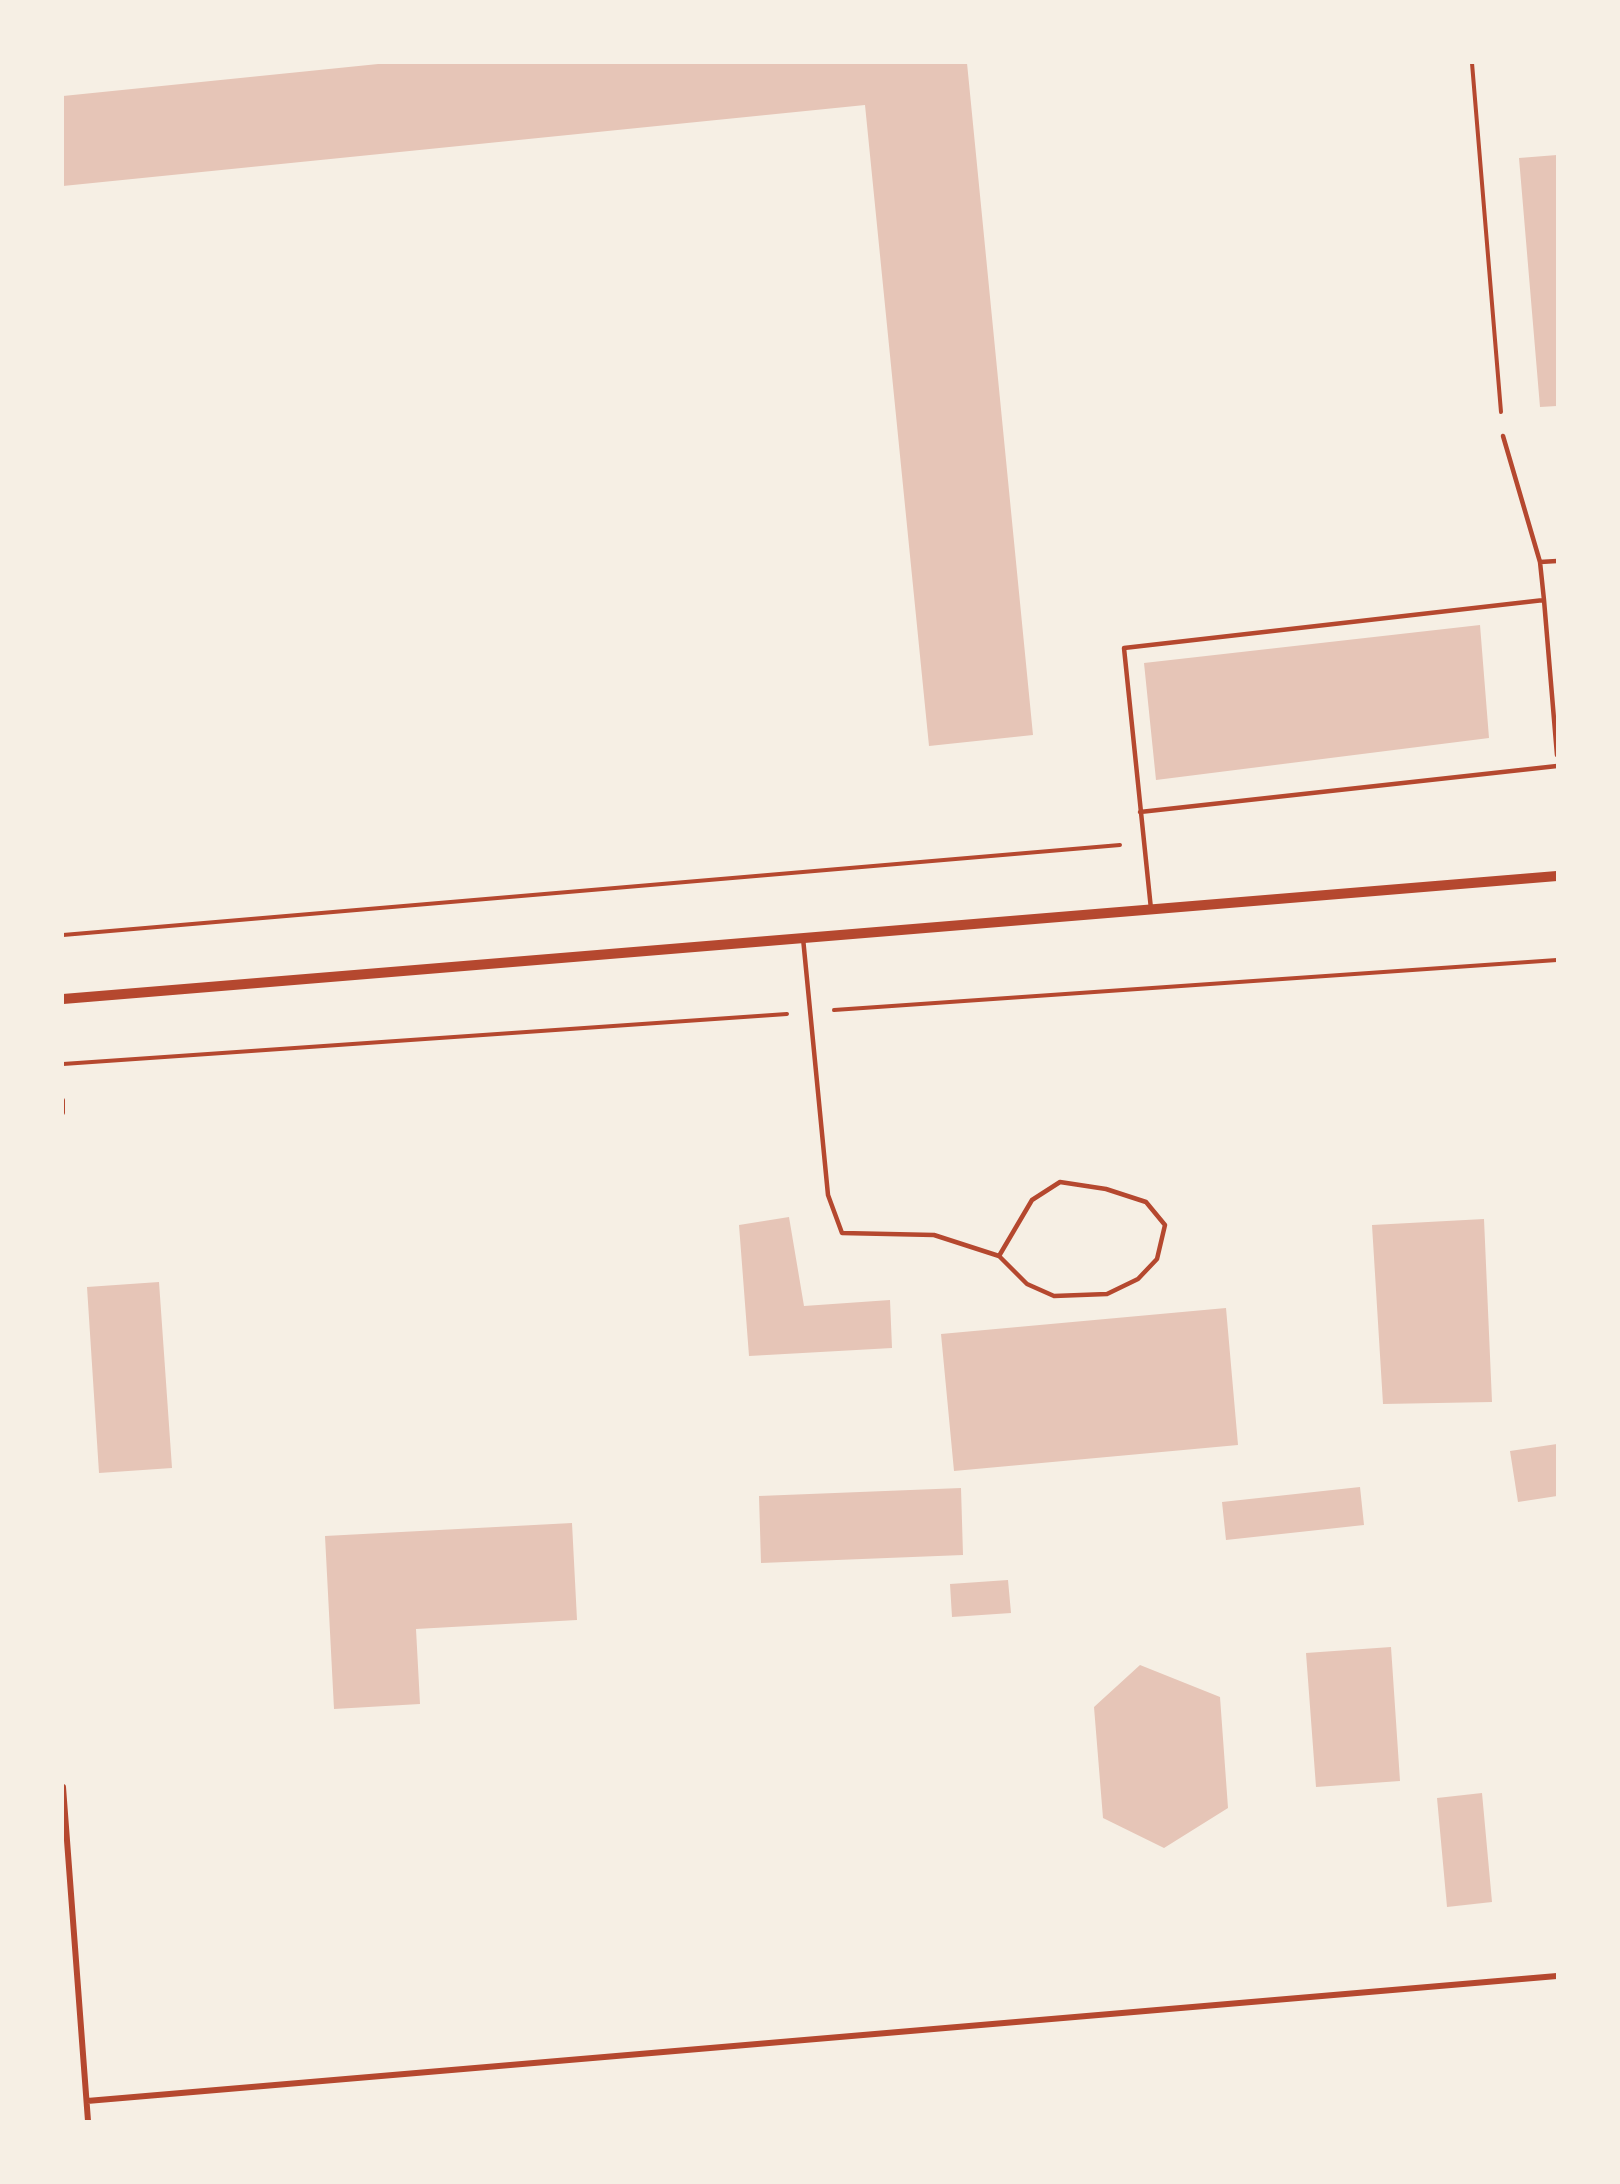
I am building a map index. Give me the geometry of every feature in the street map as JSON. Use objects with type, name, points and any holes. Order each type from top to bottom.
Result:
[{"type":"street","points":[[63,999],[1557,876]]},
{"type":"street","points":[[63,1787],[88,2121]]},
{"type":"street","points":[[87,2101],[1557,1976]]},
{"type":"lane","points":[[1503,436],[1540,562],[1557,755]]},
{"type":"lane","points":[[1540,562],[1557,561]]},
{"type":"lane","points":[[1151,910],[1124,648],[1544,600]]},
{"type":"lane","points":[[1140,812],[1557,766]]},
{"type":"lane","points":[[803,938],[828,1195],[842,1233],[934,1234],[999,1256],[1027,1284],[1054,1296],[1107,1294],[1138,1279],[1156,1259],[1165,1225],[1146,1202],[1106,1189],[1060,1182],[1032,1200],[999,1256]]},
{"type":"path","points":[[1472,63],[1503,436]]},
{"type":"path","points":[[63,935],[1144,843]]},
{"type":"path","points":[[63,1100],[63,1113]]},
{"type":"building","points":[[388,63],[967,63],[1033,735],[929,746],[865,105],[63,186],[63,96]]},
{"type":"building","points":[[1557,155],[1557,406],[1540,407],[1519,158]]},
{"type":"building","points":[[1480,625],[1489,738],[1156,780],[1144,663]]},
{"type":"building","points":[[789,1217],[804,1306],[890,1300],[892,1348],[749,1356],[739,1225]]},
{"type":"building","points":[[1484,1219],[1492,1402],[1383,1404],[1372,1225]]},
{"type":"building","points":[[159,1282],[172,1468],[99,1473],[87,1287]]},
{"type":"building","points":[[1226,1308],[1238,1445],[954,1471],[941,1334]]},
{"type":"building","points":[[1557,1444],[1557,1496],[1518,1502],[1510,1451]]},
{"type":"building","points":[[1360,1487],[1364,1525],[1226,1540],[1222,1502]]},
{"type":"building","points":[[961,1488],[963,1555],[761,1563],[759,1496]]},
{"type":"building","points":[[572,1523],[577,1620],[416,1629],[420,1704],[334,1709],[325,1536]]},
{"type":"building","points":[[1008,1580],[1011,1613],[952,1617],[950,1584]]},
{"type":"building","points":[[1391,1647],[1400,1781],[1316,1787],[1306,1653]]},
{"type":"building","points":[[1140,1665],[1220,1697],[1228,1808],[1164,1848],[1103,1818],[1094,1707]]},
{"type":"building","points":[[1482,1793],[1492,1902],[1447,1907],[1437,1798]]}]
